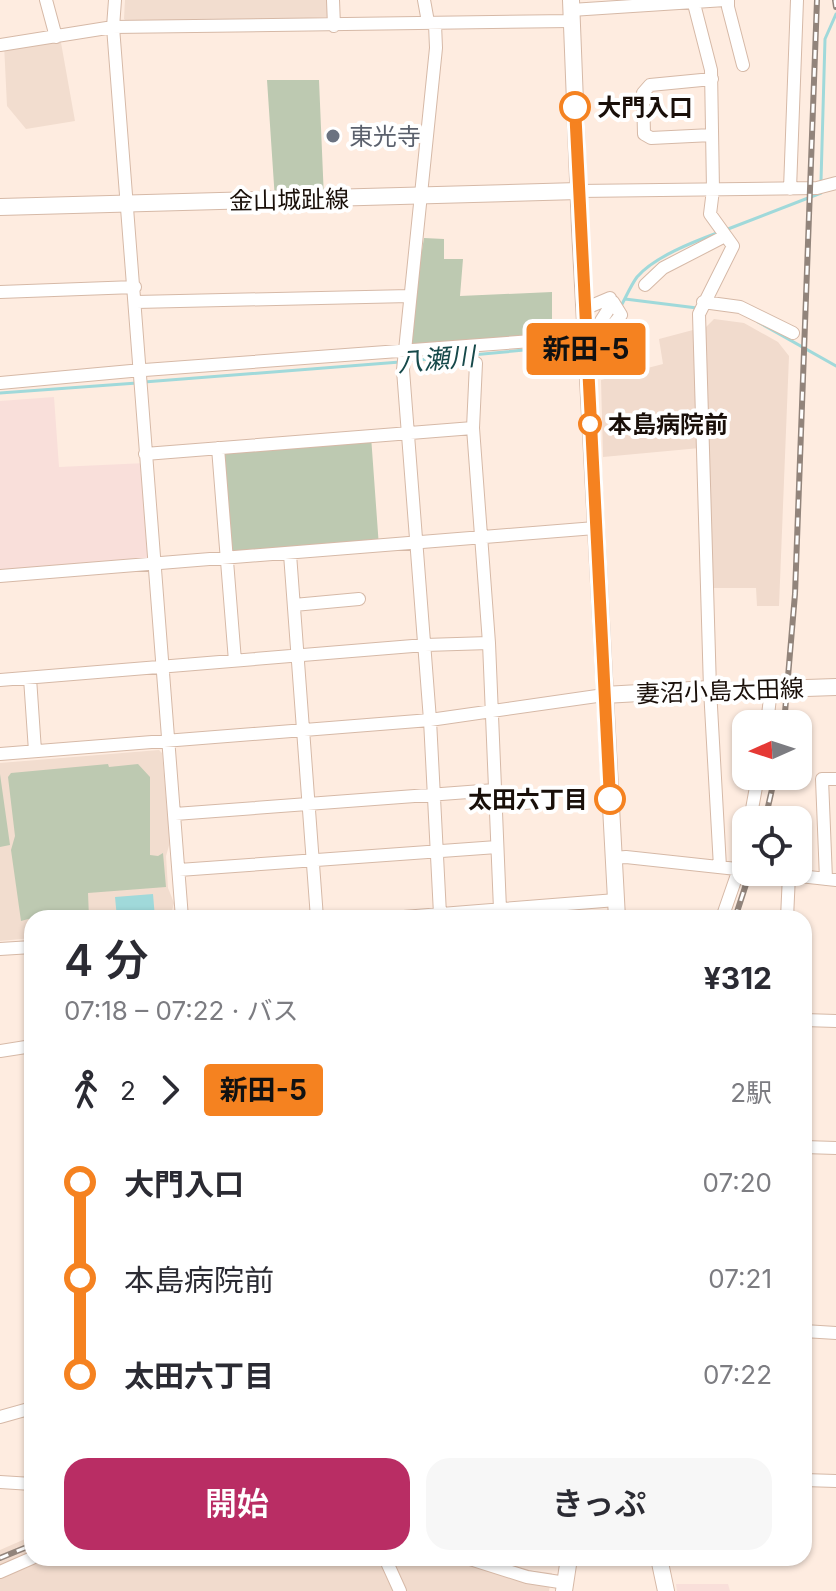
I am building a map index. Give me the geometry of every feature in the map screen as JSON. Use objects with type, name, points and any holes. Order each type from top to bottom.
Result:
[{"type":"main road","points":[[571,10],[617,910]]},
{"type":"main road","name":"金山城趾線","points":[[0,207],[578,191]]},
{"type":"main road","name":"妻沼小島太田線","points":[[604,695],[836,687]]},
{"type":"main road","points":[[565,1587],[568,1566]]},
{"type":"main road","points":[[661,1566],[666,1591]]},
{"type":"street","points":[[46,0],[56,37]]},
{"type":"street","points":[[115,0],[113,27],[182,910]]},
{"type":"street","points":[[333,0],[334,26]]},
{"type":"street","points":[[424,0],[436,48],[403,370],[414,544],[425,645],[440,910]]},
{"type":"street","points":[[0,45],[113,27],[431,23],[727,0],[743,65]]},
{"type":"street","points":[[790,189],[797,0]]},
{"type":"street","points":[[693,1],[712,79],[711,210],[733,246],[702,307],[710,689],[720,867]]},
{"type":"street","points":[[712,79],[650,85],[643,93],[644,134],[651,138],[712,135]]},
{"type":"street","points":[[578,191],[790,189],[817,188],[836,183]]},
{"type":"street","points":[[645,285],[663,268],[725,236]]},
{"type":"street","points":[[0,292],[135,287]]},
{"type":"street","points":[[136,302],[410,296]]},
{"type":"street","points":[[584,309],[610,298]]},
{"type":"street","points":[[702,307],[740,307],[793,333]]},
{"type":"street","points":[[0,383],[403,351],[590,340]]},
{"type":"street","points":[[476,363],[473,428],[489,643],[500,909]]},
{"type":"street","points":[[145,454],[473,428]]},
{"type":"street","points":[[218,448],[235,661]]},
{"type":"street","points":[[0,576],[595,528]]},
{"type":"street","points":[[290,554],[316,910]]},
{"type":"street","points":[[294,605],[359,599]]},
{"type":"street","points":[[0,680],[425,645],[489,643]]},
{"type":"street","points":[[30,678],[35,751]]},
{"type":"street","points":[[769,710],[771,689]]},
{"type":"street","points":[[0,754],[430,720],[604,695]]},
{"type":"street","points":[[831,879],[822,779],[836,779]]},
{"type":"street","points":[[175,814],[495,790]]},
{"type":"street","points":[[496,806],[544,801]]},
{"type":"street","points":[[179,870],[497,847]]},
{"type":"street","points":[[613,858],[732,869]]},
{"type":"street","points":[[725,910],[735,886]]},
{"type":"street","points":[[787,910],[788,886]]},
{"type":"street","points":[[488,910],[616,900]]},
{"type":"street","points":[[0,949],[24,948]]},
{"type":"street","points":[[812,1020],[836,1021]]},
{"type":"street","points":[[0,1051],[24,1047]]},
{"type":"street","points":[[812,1147],[836,1148]]},
{"type":"street","points":[[812,1332],[836,1333]]},
{"type":"street","points":[[0,1417],[24,1410]]},
{"type":"street","points":[[812,1480],[836,1481]]},
{"type":"street","points":[[0,1482],[24,1484]]},
{"type":"street","points":[[0,1572],[24,1562]]},
{"type":"street","points":[[389,1566],[400,1591]]},
{"type":"street","points":[[492,1566],[565,1587]]},
{"type":"shaded area","points":[[125,0],[330,0],[331,15],[325,19],[126,21]]},
{"type":"shaded area","points":[[60,37],[75,121],[26,129],[7,106],[4,44]]},
{"type":"shaded area","points":[[714,319],[744,323],[778,342],[789,356],[779,606],[757,606],[756,588],[710,588],[703,330]]},
{"type":"shaded area","points":[[693,330],[700,448],[603,457],[601,380],[663,364],[659,339]]},
{"type":"shaded area","points":[[54,397],[59,467],[146,463],[156,564],[0,576],[0,401]]},
{"type":"shaded area","points":[[159,750],[162,753],[170,842],[166,856],[168,888],[174,903],[172,910],[24,910],[24,939],[0,941],[0,763]]},
{"type":"shaded area","points":[[24,1540],[24,1556],[0,1567],[0,1550]]},
{"type":"shaded area","points":[[24,1566],[516,1566],[552,1573],[549,1591],[0,1591],[0,1576]]},
{"type":"shaded area","points":[[676,1584],[728,1584],[730,1591],[677,1591]]},
{"type":"green space","points":[[267,80],[319,80],[324,199],[275,200]]},
{"type":"green space","points":[[424,238],[444,239],[444,259],[463,259],[460,296],[552,292],[552,335],[406,347]]},
{"type":"green space","points":[[371,436],[379,547],[227,559],[218,448]]},
{"type":"green space","points":[[138,764],[150,777],[150,855],[163,853],[166,887],[88,893],[89,910],[24,910],[24,920],[21,921],[11,850],[15,836],[8,777],[11,773]]},
{"type":"green space","points":[[0,774],[10,845],[0,847]]},
{"type":"water","points":[[153,894],[154,910],[116,910],[115,897]]},
{"type":"waterway","name":"八瀬川","points":[[821,181],[825,39],[836,14]]},
{"type":"waterway","name":"八瀬川","points":[[728,229],[821,193]]},
{"type":"waterway","name":"八瀬川","points":[[621,306],[635,280],[653,263],[717,233]]},
{"type":"waterway","points":[[625,299],[697,308]]},
{"type":"waterway","points":[[758,322],[836,366]]},
{"type":"waterway","name":"八瀬川","points":[[407,361],[579,345]]},
{"type":"waterway","name":"八瀬川","points":[[144,382],[400,362]]},
{"type":"waterway","name":"八瀬川","points":[[0,393],[137,383]]},
{"type":"railway","points":[[785,710],[795,594],[817,0]]},
{"type":"railway","points":[[835,0],[836,7]]},
{"type":"railway","points":[[768,806],[772,790]]},
{"type":"railway","points":[[738,910],[745,886]]},
{"type":"railway","points":[[0,1558],[24,1548]]},
{"type":"bus line","name":"新田-5","points":[[575,107],[610,799]]},
{"type":"place","name":"大門入口","points":[[575,107]]},
{"type":"place","name":"東光寺","points":[[333,136]]},
{"type":"place","name":"本島病院前","points":[[590,424]]},
{"type":"place","name":"太田六丁目","points":[[610,799]]}]
